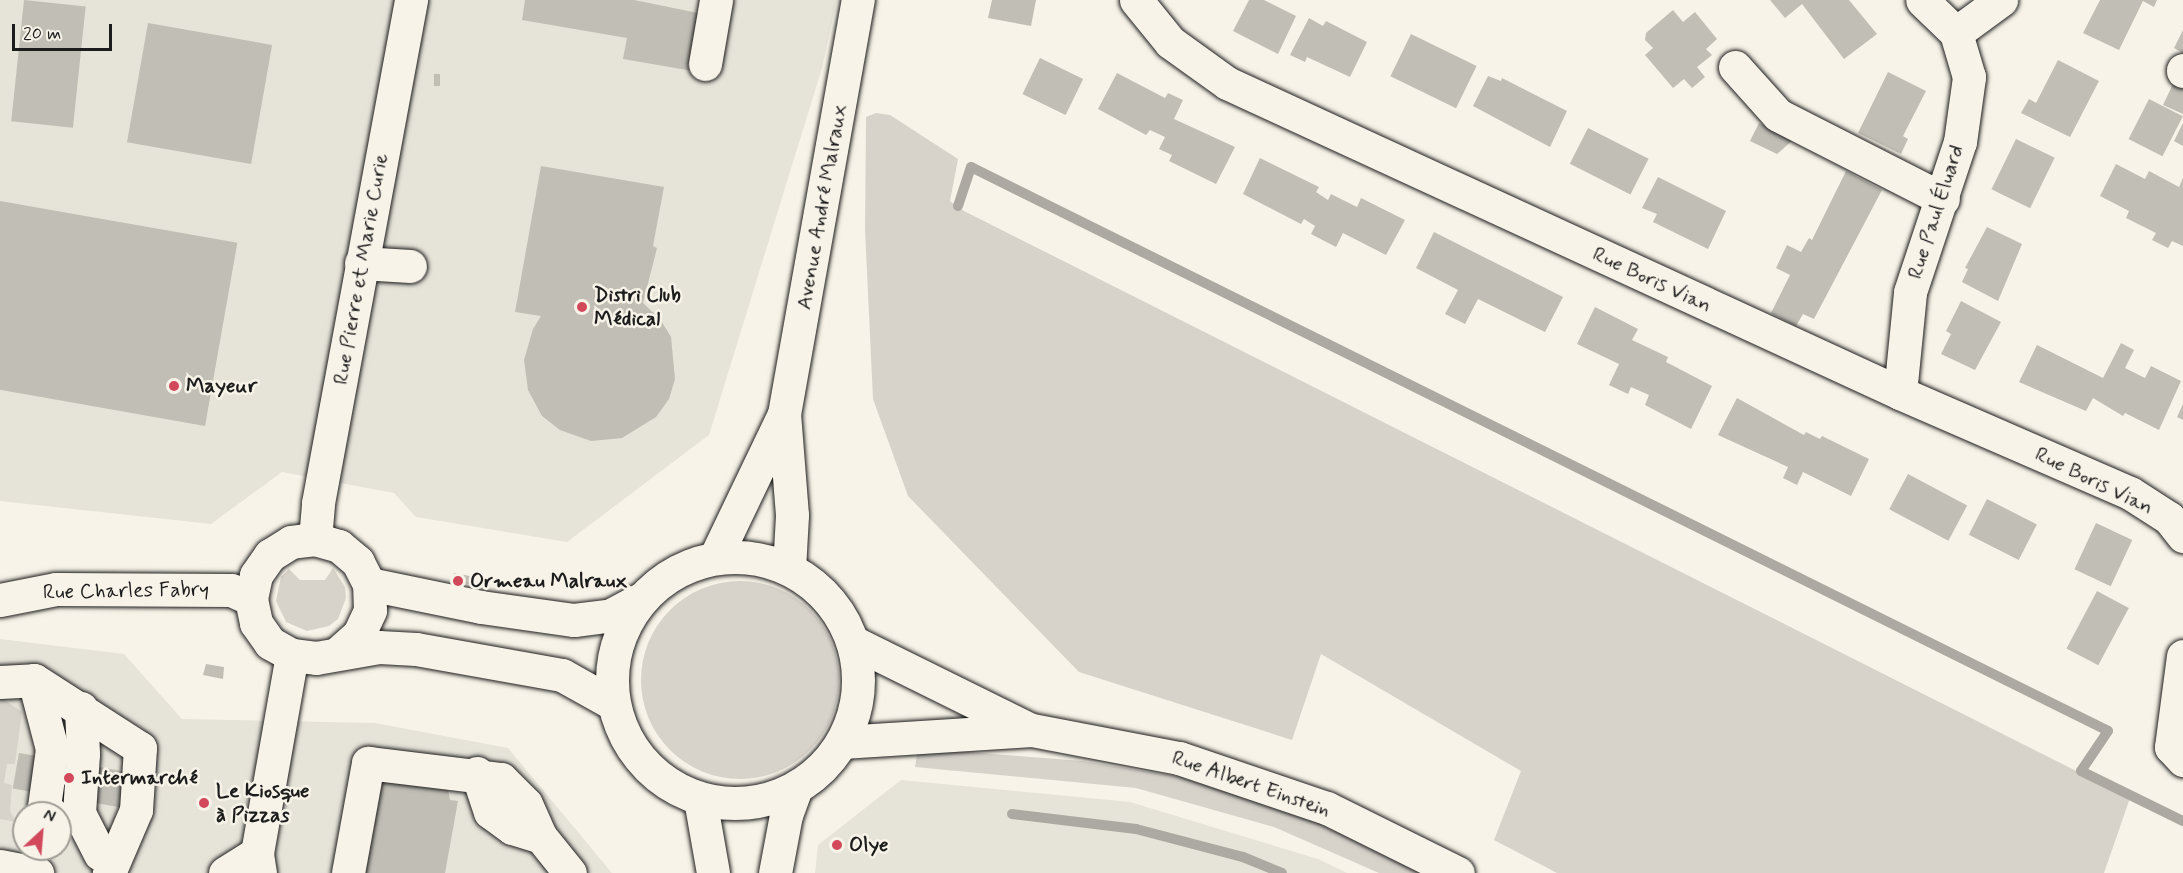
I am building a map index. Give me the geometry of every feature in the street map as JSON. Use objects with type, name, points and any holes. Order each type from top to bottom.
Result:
[{"type":"street","name":"Rue Pierre et Marie Curie","points":[[315,539],[315,517],[411,0]]},
{"type":"street","points":[[705,64],[716,0]]},
{"type":"street","name":"Avenue André Malraux","points":[[789,569],[792,515],[784,414],[858,0]]},
{"type":"street","name":"Rue Boris Vian","points":[[1136,0],[1170,42],[1227,83],[1900,393],[2130,493],[2169,518],[2183,536]]},
{"type":"street","name":"Rue Paul Éluard","points":[[1900,393],[1910,292],[1943,199],[1960,142],[1969,78],[1956,33],[1922,0]]},
{"type":"street","points":[[1956,33],[2001,0]]},
{"type":"street","points":[[1735,67],[1778,115],[1943,199]]},
{"type":"street","points":[[361,263],[410,266]]},
{"type":"street","name":"Avenue André Malraux","points":[[715,558],[784,414]]},
{"type":"street","points":[[339,652],[359,634],[370,610],[369,584],[358,562],[339,546],[315,539],[291,542],[270,555],[256,575],[251,599],[256,623],[270,643],[292,656],[316,658],[339,652],[379,647],[417,649],[562,675],[612,703]]},
{"type":"street","points":[[369,584],[481,607],[574,620],[609,616],[641,598],[674,572],[715,558],[758,558],[789,569],[817,587],[839,613],[853,642],[859,677],[855,711],[842,742],[822,768],[796,788],[766,800],[734,804],[700,799],[669,785],[643,763],[623,735],[612,703],[611,668],[619,635],[641,598]]},
{"type":"street","name":"Rue Charles Fabry","points":[[1,602],[67,589],[231,590],[251,599]]},
{"type":"street","name":"Rue Albert Einstein","points":[[853,642],[1032,730]]},
{"type":"street","points":[[225,873],[259,863],[292,656]]},
{"type":"street","points":[[2183,656],[2171,747],[2183,760]]},
{"type":"street","points":[[0,682],[34,680],[81,708],[140,748],[136,810],[104,867]]},
{"type":"street","points":[[34,680],[52,748],[45,801]]},
{"type":"street","points":[[81,708],[83,754],[79,813],[104,867]]},
{"type":"street","name":"Rue Albert Einstein","points":[[842,742],[1032,730],[1179,758],[1327,808],[1458,873]]},
{"type":"street","points":[[348,873],[368,763],[477,773],[501,779],[526,804],[541,837],[570,873]]},
{"type":"street","points":[[775,873],[786,814],[796,788]]},
{"type":"street","points":[[700,799],[713,873]]},
{"type":"street","points":[[72,833],[104,867]]},
{"type":"street","points":[[0,866],[37,873]]},
{"type":"shaded area","points":[[0,0],[837,0],[822,68],[709,435],[567,542],[416,517],[394,493],[282,472],[211,524],[0,501]]},
{"type":"shaded area","points":[[876,113],[890,115],[958,159],[950,201],[964,211],[2130,798],[2104,873],[1557,873],[1494,840],[1521,771],[1321,654],[1292,740],[1079,672],[908,496],[873,399],[865,230],[866,117]]},
{"type":"shaded area","points":[[333,568],[345,587],[346,598],[338,619],[329,626],[307,631],[286,622],[276,601],[281,577],[289,569],[300,580],[325,580]]},
{"type":"shaded area","points":[[730,581],[750,581],[787,592],[817,617],[832,642],[839,670],[835,709],[828,727],[803,757],[787,768],[769,775],[750,779],[730,779],[693,768],[663,743],[652,727],[645,709],[641,690],[641,670],[652,633],[677,603],[693,592],[711,585]]},
{"type":"shaded area","points":[[0,639],[124,654],[182,719],[375,723],[508,748],[612,873],[0,873]]},
{"type":"shaded area","points":[[0,697],[22,712],[15,764],[7,764],[4,783],[12,785],[10,811],[12,821],[0,819]]},
{"type":"shaded area","points":[[918,748],[1082,761],[1187,778],[1301,815],[1427,873],[1379,873],[1274,827],[1136,788],[915,767]]},
{"type":"shaded area","points":[[901,780],[1130,802],[1318,859],[1347,873],[815,873],[818,845]]},
{"type":"building","points":[[24,0],[86,6],[73,128],[11,121]]},
{"type":"building","points":[[525,0],[634,0],[703,14],[693,71],[623,59],[627,38],[522,20]]},
{"type":"building","points":[[992,0],[1036,0],[1031,26],[988,18]]},
{"type":"building","points":[[1249,0],[1264,0],[1296,16],[1278,54],[1233,31]]},
{"type":"building","points":[[1770,0],[1849,0],[1877,34],[1844,59],[1802,4],[1785,18]]},
{"type":"building","points":[[2100,0],[2157,0],[2154,7],[2143,1],[2119,50],[2083,33]]},
{"type":"building","points":[[1673,10],[1683,22],[1695,12],[1717,39],[1706,49],[1712,55],[1697,67],[1705,77],[1692,88],[1684,79],[1673,88],[1645,55],[1653,48],[1645,40],[1646,33]]},
{"type":"building","points":[[1309,18],[1323,26],[1326,21],[1367,42],[1350,77],[1307,57],[1305,62],[1290,55]]},
{"type":"building","points":[[148,23],[272,45],[251,164],[127,142]]},
{"type":"building","points":[[2183,30],[2183,53],[2174,48]]},
{"type":"building","points":[[1411,34],[1477,66],[1456,108],[1390,76]]},
{"type":"building","points":[[1040,58],[1083,79],[1066,115],[1022,94]]},
{"type":"building","points":[[2058,60],[2099,81],[2070,137],[2021,113],[2029,99],[2036,103]]},
{"type":"building","points":[[1888,72],[1926,91],[1903,136],[1908,139],[1901,154],[1858,133]]},
{"type":"building","points":[[1117,73],[1165,98],[1168,93],[1183,100],[1174,119],[1235,147],[1216,184],[1169,161],[1172,155],[1159,149],[1165,137],[1150,130],[1146,135],[1098,109]]},
{"type":"building","points":[[434,74],[440,74],[440,86],[434,86]]},
{"type":"building","points":[[1488,76],[1501,81],[1502,78],[1567,111],[1550,147],[1473,106]]},
{"type":"building","points":[[2173,84],[2183,89],[2183,114],[2163,105]]},
{"type":"building","points":[[2149,99],[2183,116],[2162,156],[2129,139]]},
{"type":"building","points":[[1759,123],[1793,140],[1777,154],[1750,141]]},
{"type":"building","points":[[2183,123],[2183,146],[2174,141]]},
{"type":"building","points":[[1588,128],[1649,159],[1630,195],[1570,164]]},
{"type":"building","points":[[2016,139],[2055,158],[2030,208],[1991,189]]},
{"type":"building","points":[[1260,158],[1319,187],[1316,192],[1328,200],[1331,194],[1357,207],[1361,198],[1405,220],[1386,255],[1343,233],[1336,247],[1311,234],[1315,226],[1304,219],[1301,224],[1243,194]]},
{"type":"building","points":[[2116,164],[2145,179],[2149,171],[2179,187],[2183,178],[2183,246],[2172,241],[2168,248],[2152,240],[2156,233],[2126,218],[2129,211],[2100,196]]},
{"type":"building","name":"Distri Club Médical","points":[[541,166],[664,187],[653,246],[657,248],[643,303],[660,319],[671,337],[675,379],[669,399],[656,417],[622,438],[591,441],[560,430],[542,416],[528,390],[524,360],[533,329],[541,316],[515,312]]},
{"type":"building","points":[[1846,171],[1882,190],[1814,319],[1803,314],[1796,326],[1771,313],[1790,275],[1776,268],[1787,245],[1801,252],[1809,238],[1812,240]]},
{"type":"building","points":[[1658,177],[1726,211],[1708,249],[1653,222],[1657,214],[1642,208]]},
{"type":"building","points":[[0,201],[237,243],[205,426],[0,390]]},
{"type":"building","points":[[1987,227],[2022,244],[1998,301],[1962,282],[1968,269],[1965,268]]},
{"type":"building","points":[[1434,232],[1563,297],[1545,332],[1478,299],[1465,324],[1445,314],[1458,290],[1416,268]]},
{"type":"building","points":[[1961,301],[2001,322],[1975,370],[1941,354],[1951,334],[1946,331]]},
{"type":"building","points":[[1595,307],[1638,329],[1632,340],[1668,357],[1666,362],[1712,386],[1691,429],[1645,405],[1649,395],[1631,387],[1628,394],[1609,385],[1619,364],[1577,344]]},
{"type":"building","points":[[2121,343],[2134,350],[2125,368],[2145,378],[2151,366],[2181,381],[2159,430],[2125,413],[2123,416],[2093,398],[2086,411],[2019,382],[2037,345],[2103,378]]},
{"type":"building","points":[[1737,398],[1804,435],[1806,432],[1820,439],[1822,436],[1869,459],[1851,496],[1803,472],[1797,485],[1783,478],[1788,467],[1718,435]]},
{"type":"building","points":[[2183,404],[2183,420],[2177,417]]},
{"type":"building","points":[[1908,474],[1967,505],[1948,541],[1889,509]]},
{"type":"building","points":[[1987,499],[2037,524],[2019,560],[1969,535]]},
{"type":"building","points":[[2096,523],[2132,540],[2111,586],[2074,569]]},
{"type":"building","points":[[454,573],[474,577],[472,585],[452,581]]},
{"type":"building","points":[[2097,591],[2129,608],[2098,665],[2066,648]]},
{"type":"building","points":[[206,664],[224,667],[223,679],[203,675]]},
{"type":"building","points":[[19,753],[130,773],[124,808],[13,788]]},
{"type":"building","points":[[381,780],[447,784],[450,800],[458,801],[445,873],[356,873]]},
{"type":"building","name":"Olye","points":[[839,839],[843,844],[836,851],[831,846]]},
{"type":"waterway","points":[[958,206],[971,167],[2108,731],[2081,771],[2183,821]]},
{"type":"waterway","points":[[1012,814],[1136,829],[1243,857],[1282,873]]},
{"type":"place","name":"Distri Club Médical","points":[[582,307]]},
{"type":"place","name":"Mayeur","points":[[174,386]]},
{"type":"place","name":"Ormeau Malraux","points":[[458,581]]},
{"type":"place","name":"Intermarché","points":[[69,778]]},
{"type":"place","name":"Le Kiosque à Pizzas","points":[[204,803]]},
{"type":"place","name":"Olye","points":[[837,845]]}]
